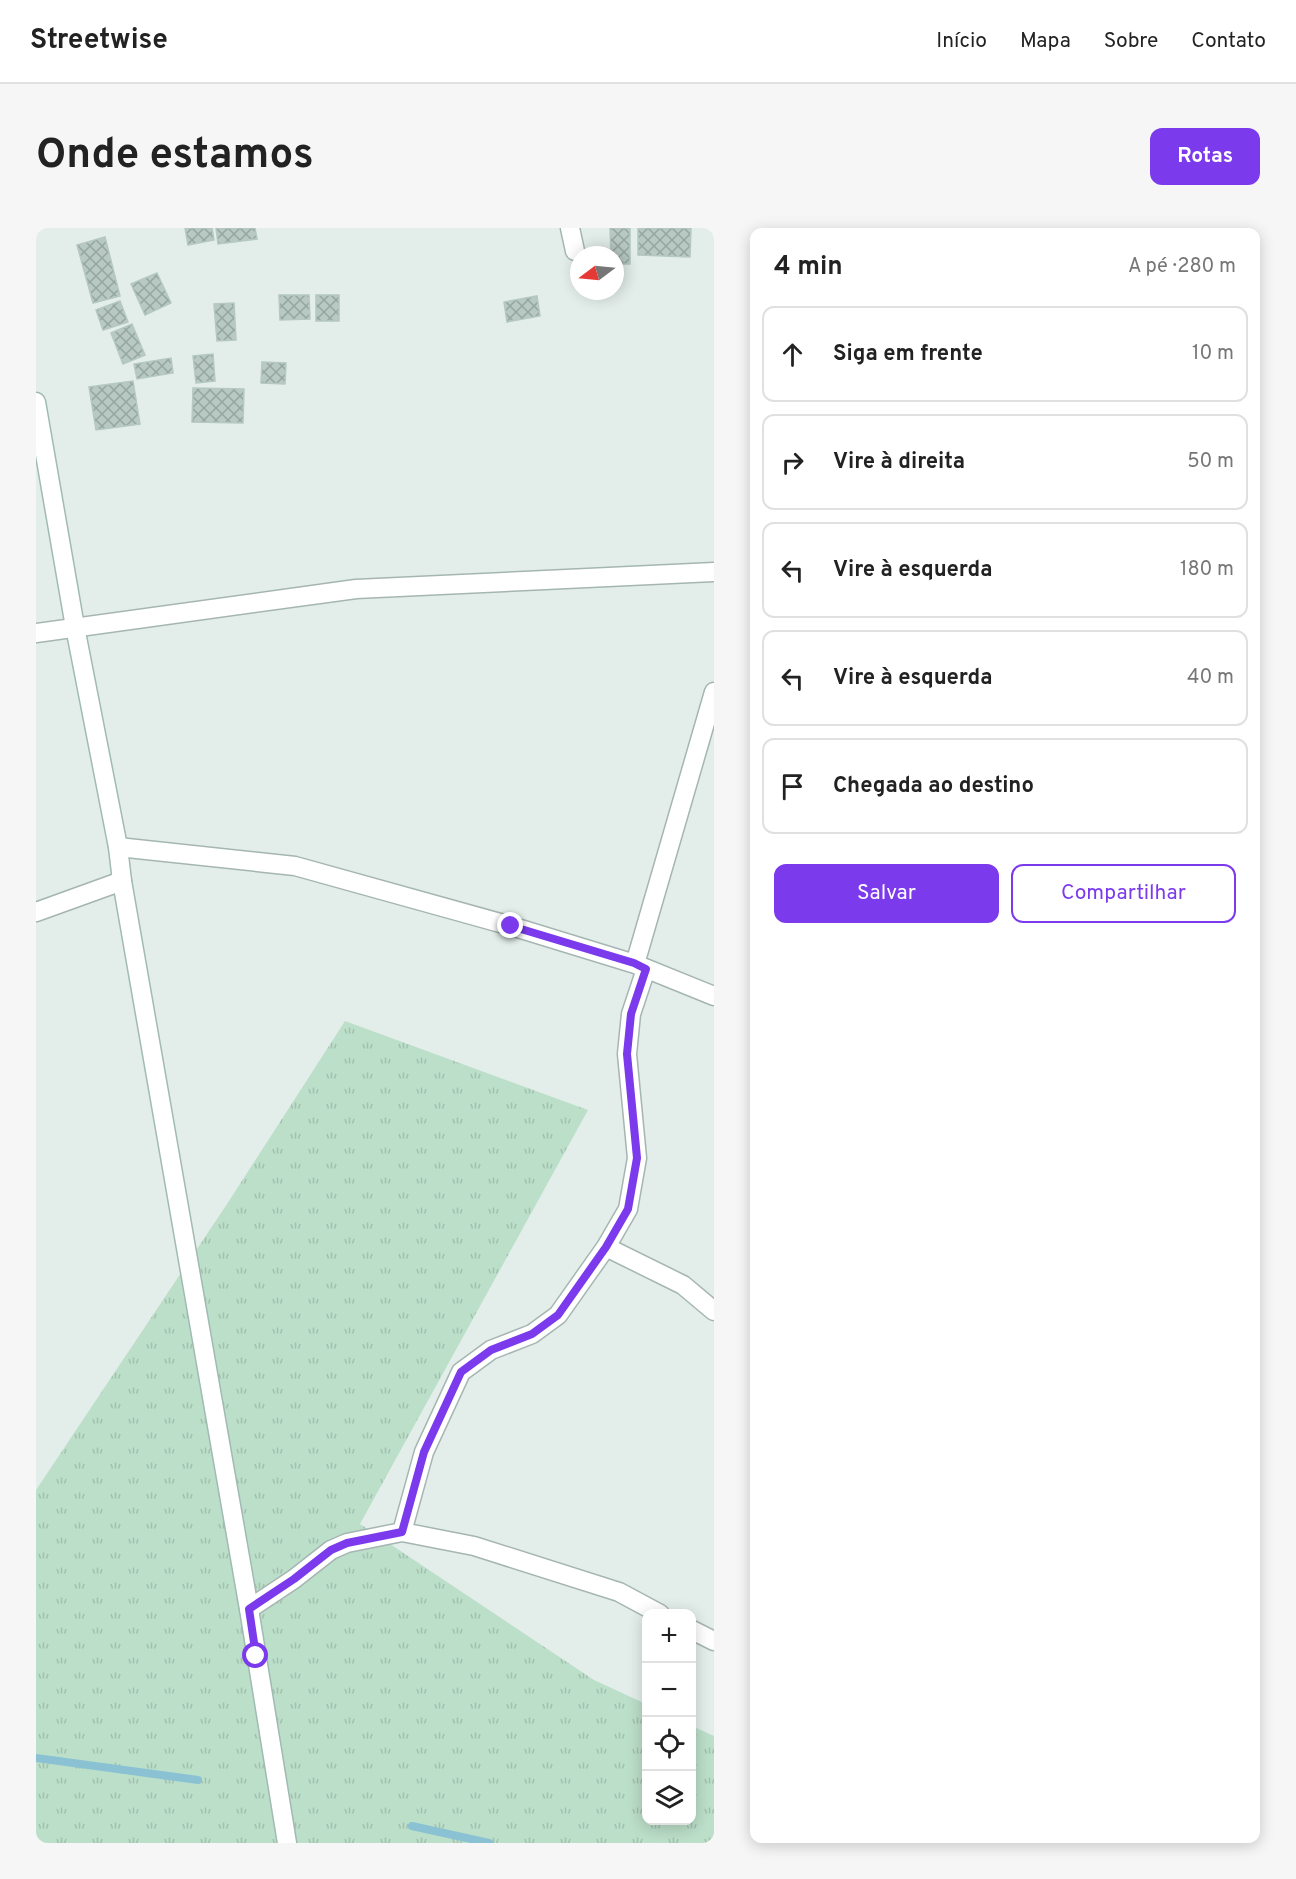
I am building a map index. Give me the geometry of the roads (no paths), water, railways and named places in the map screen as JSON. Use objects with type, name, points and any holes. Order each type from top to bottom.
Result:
[{"type":"street","points":[[570,228],[574,246]]},
{"type":"street","points":[[36,402],[75,627],[118,847],[287,1843]]},
{"type":"street","points":[[36,633],[356,588],[714,572]]},
{"type":"street","points":[[402,1532],[424,1452],[461,1372],[491,1350],[532,1334],[558,1315],[606,1247],[628,1209],[637,1158],[627,1054],[631,1014],[640,966],[714,692]]},
{"type":"street","points":[[118,847],[295,866],[511,926],[640,966],[714,996]]},
{"type":"street","points":[[36,912],[122,881]]},
{"type":"street","points":[[606,1247],[683,1285],[714,1311]]},
{"type":"street","points":[[249,1609],[294,1579],[331,1550],[347,1543],[402,1532],[474,1546],[619,1592],[651,1609]]},
{"type":"street","points":[[696,1632],[714,1641]]},
{"type":"waterway","points":[[36,1758],[198,1780]]},
{"type":"waterway","points":[[412,1826],[489,1843]]}]
